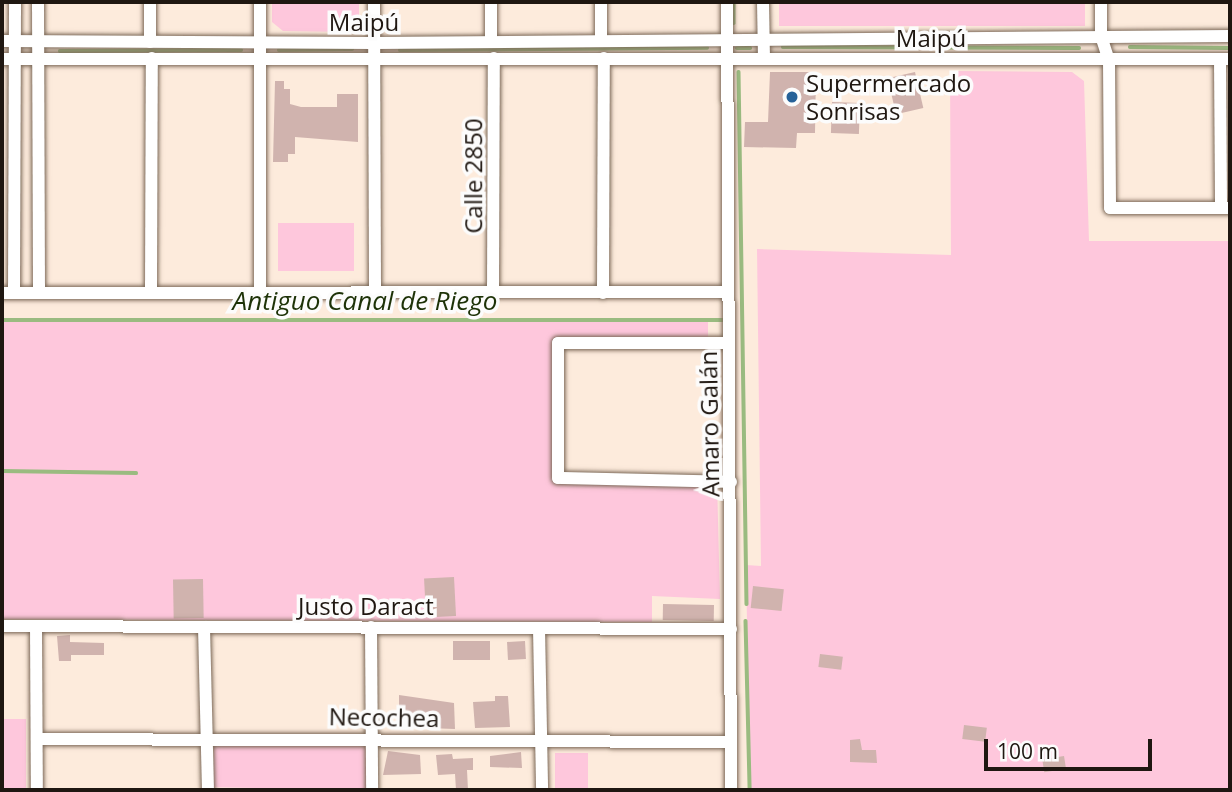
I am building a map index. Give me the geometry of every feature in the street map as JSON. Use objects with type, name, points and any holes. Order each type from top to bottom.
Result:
[{"type":"street","points":[[15,2],[8,41],[15,59],[8,293],[728,292]]},
{"type":"street","points":[[38,2],[39,293]]},
{"type":"street","points":[[150,2],[150,43]]},
{"type":"street","points":[[260,2],[260,294]]},
{"type":"street","points":[[374,2],[375,294]]},
{"type":"street","points":[[491,2],[491,42]]},
{"type":"street","points":[[601,2],[601,41]]},
{"type":"street","points":[[727,2],[727,39]]},
{"type":"street","points":[[763,2],[764,58]]},
{"type":"street","points":[[1101,2],[1101,36],[1109,60],[1110,208],[1225,208],[1225,59]]},
{"type":"street","name":"Maipú","points":[[8,41],[374,43],[1230,36]]},
{"type":"street","name":"Amaro Galán","points":[[727,39],[731,790]]},
{"type":"street","points":[[151,293],[152,58]]},
{"type":"street","name":"Calle 2850","points":[[493,294],[494,58]]},
{"type":"street","points":[[603,293],[604,58]]},
{"type":"street","name":"Maipú","points":[[2,59],[1225,59]]},
{"type":"street","points":[[729,343],[558,343],[558,478],[731,482]]},
{"type":"street","name":"Justo Daract","points":[[2,626],[731,629]]},
{"type":"street","points":[[36,626],[37,790]]},
{"type":"street","points":[[204,627],[208,790]]},
{"type":"street","points":[[371,627],[372,790]]},
{"type":"street","points":[[539,628],[542,790]]},
{"type":"street","name":"Necochea","points":[[37,739],[372,737],[730,742]]},
{"type":"shaded area","points":[[272,2],[359,2],[359,25],[351,32],[283,31],[272,22]]},
{"type":"shaded area","points":[[779,2],[1085,2],[1085,26],[779,26]]},
{"type":"shaded area","points":[[950,71],[1072,72],[1084,81],[1089,241],[1230,241],[1230,790],[750,790],[746,565],[761,566],[757,249],[951,255]]},
{"type":"shaded area","points":[[278,223],[354,223],[354,271],[278,271]]},
{"type":"shaded area","points":[[708,320],[708,343],[558,343],[558,477],[717,481],[720,599],[652,596],[652,622],[2,619],[2,321]]},
{"type":"shaded area","points":[[2,719],[26,719],[26,790],[2,790]]},
{"type":"shaded area","points":[[214,739],[368,742],[367,790],[213,787]]},
{"type":"shaded area","points":[[555,753],[588,753],[588,790],[555,790]]},
{"type":"building","name":"Supermercado Sonrisas","points":[[770,72],[816,72],[815,133],[797,133],[796,148],[744,147],[745,122],[768,122]]},
{"type":"building","points":[[915,72],[923,108],[896,114],[888,78]]},
{"type":"building","points":[[275,81],[284,81],[284,89],[290,89],[290,104],[301,107],[337,107],[337,94],[358,94],[358,142],[295,137],[295,154],[288,154],[288,162],[273,162]]},
{"type":"building","points":[[832,102],[860,103],[859,134],[831,133]]},
{"type":"building","points":[[454,577],[456,616],[426,618],[424,579]]},
{"type":"building","points":[[203,579],[204,618],[174,619],[173,580]]},
{"type":"building","points":[[753,586],[784,589],[782,611],[751,608]]},
{"type":"building","points":[[663,604],[714,605],[714,621],[663,620]]},
{"type":"building","points":[[70,635],[70,642],[104,643],[104,655],[71,655],[71,661],[59,661],[57,636]]},
{"type":"building","points":[[453,641],[490,641],[490,660],[453,660]]},
{"type":"building","points":[[525,641],[526,659],[508,660],[507,642]]},
{"type":"building","points":[[820,654],[843,657],[841,670],[818,667]]},
{"type":"building","points":[[399,695],[454,703],[455,729],[399,727]]},
{"type":"building","points":[[495,696],[508,696],[510,727],[475,728],[473,702],[495,701]]},
{"type":"building","points":[[964,725],[987,728],[985,742],[962,739]]},
{"type":"building","points":[[860,739],[862,750],[876,750],[877,763],[850,762],[850,740]]},
{"type":"building","points":[[388,751],[420,755],[421,774],[383,775]]},
{"type":"building","points":[[521,752],[522,768],[490,767],[490,756]]},
{"type":"building","points":[[452,754],[453,759],[473,758],[473,770],[467,770],[468,790],[456,790],[455,774],[438,775],[436,755]]},
{"type":"building","points":[[1064,756],[1066,769],[1044,772],[1042,759]]},
{"type":"waterway","points":[[734,2],[734,23]]},
{"type":"waterway","points":[[783,47],[1079,48]]},
{"type":"waterway","points":[[1130,47],[1230,48]]},
{"type":"waterway","points":[[400,50],[707,48]]},
{"type":"waterway","points":[[737,48],[750,48]]},
{"type":"waterway","points":[[279,50],[352,49]]},
{"type":"waterway","points":[[60,51],[241,50]]},
{"type":"waterway","points":[[739,72],[747,604]]},
{"type":"waterway","name":"Antiguo Canal de Riego","points":[[2,320],[724,320]]},
{"type":"waterway","points":[[2,471],[136,473]]},
{"type":"waterway","points":[[746,621],[750,790]]},
{"type":"place","name":"Supermercado Sonrisas","points":[[792,97]]}]
